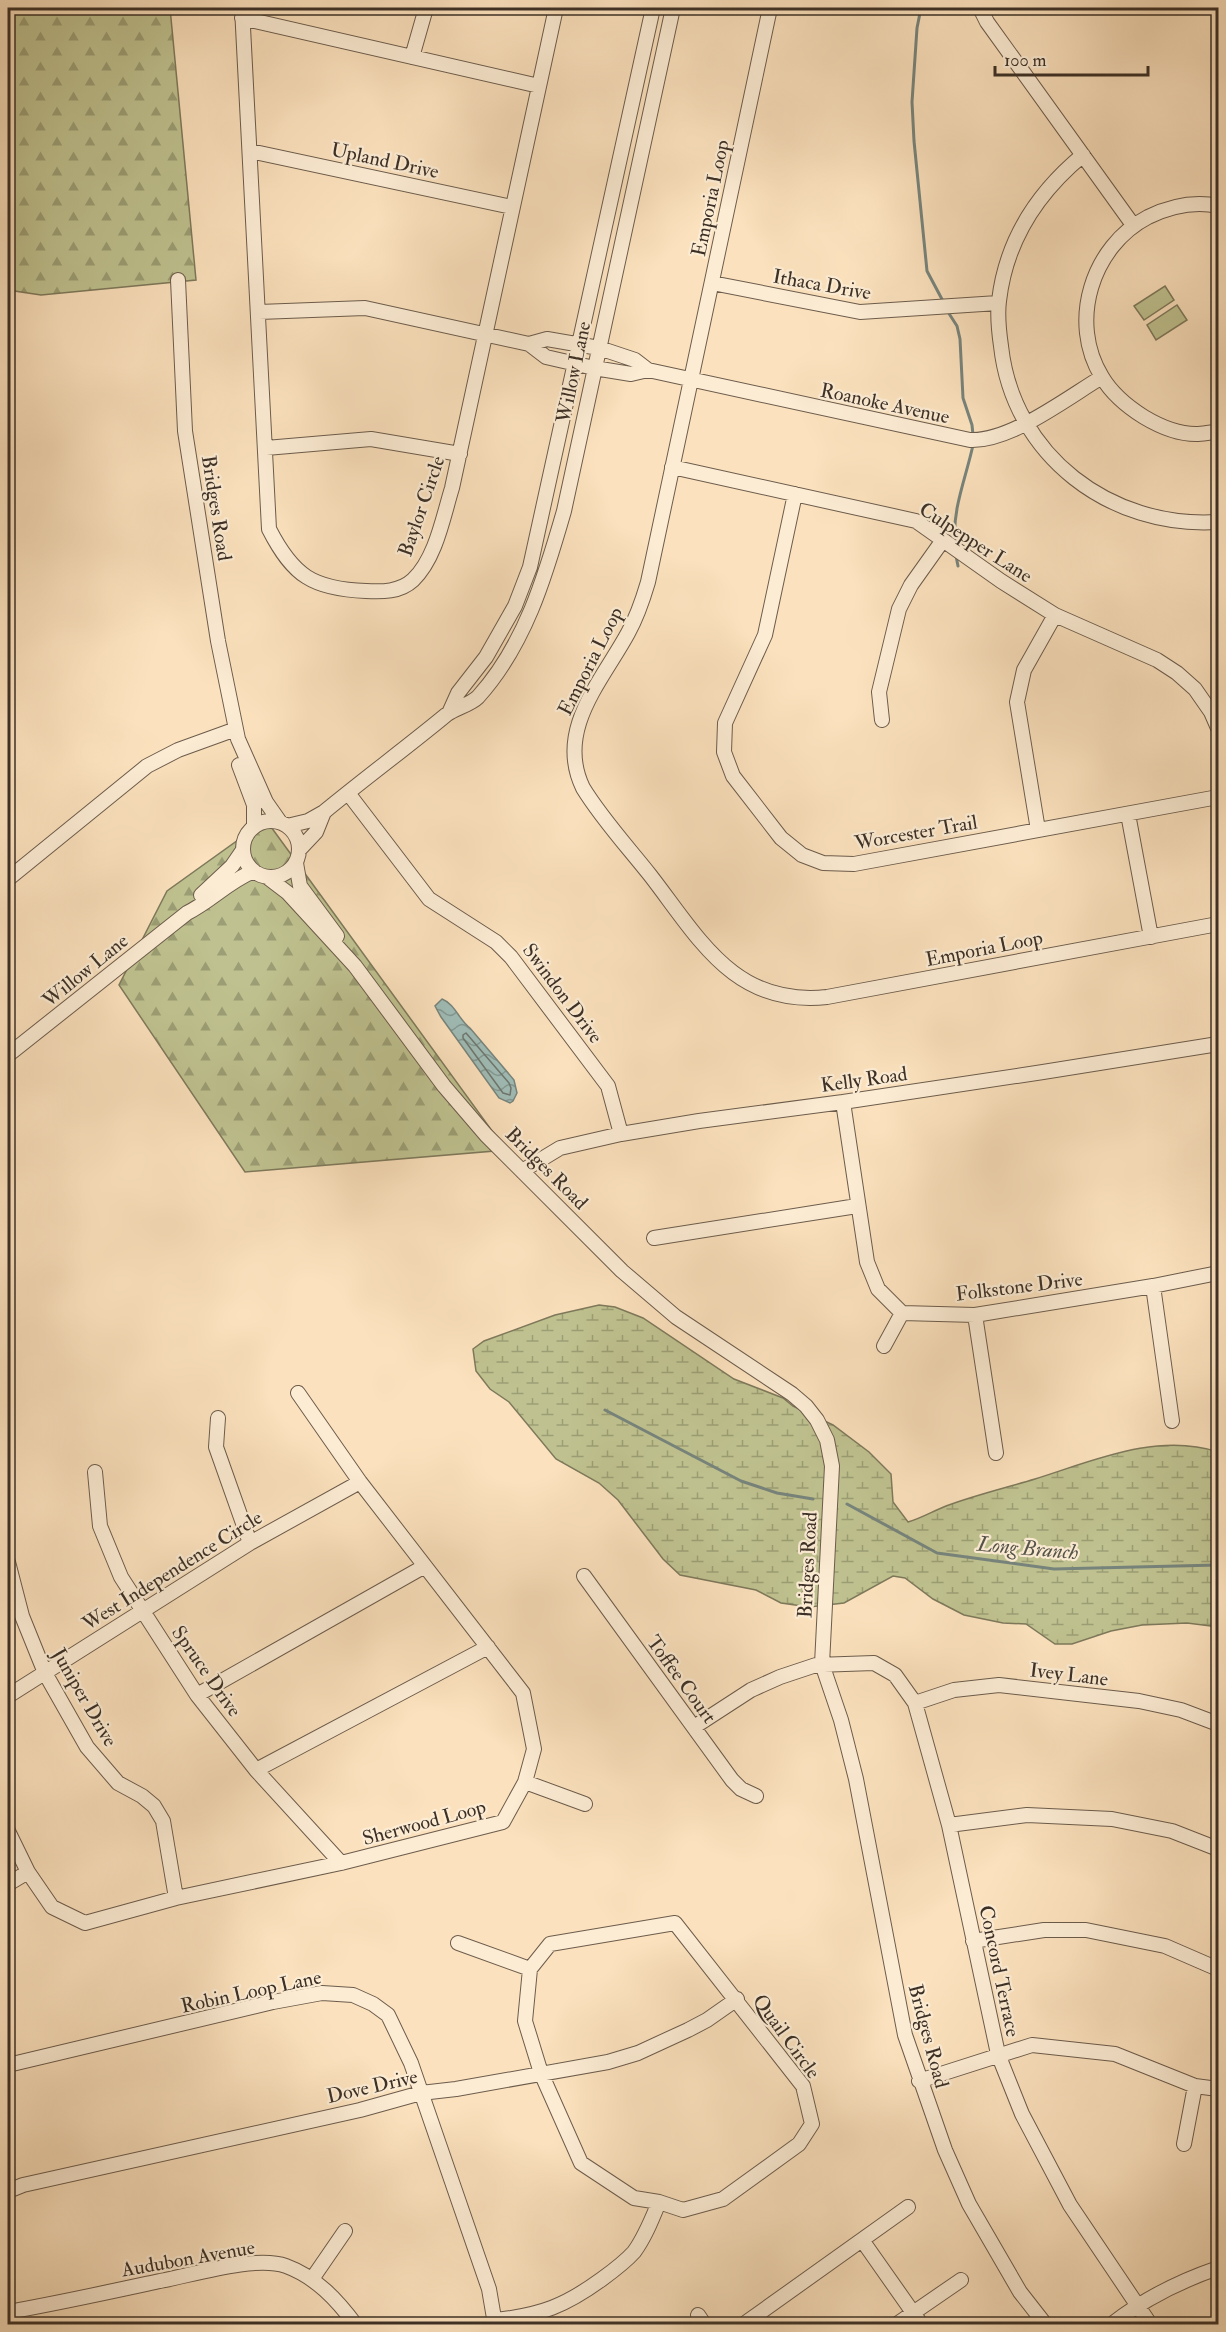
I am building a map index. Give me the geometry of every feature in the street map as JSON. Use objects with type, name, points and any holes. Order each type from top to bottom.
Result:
[{"type":"street","points":[[412,57],[426,8]]},
{"type":"street","name":"Baylor Circle","points":[[242,13],[270,529],[279,548],[297,571],[317,584],[336,590],[385,592],[412,581],[430,556],[452,488],[556,8]]},
{"type":"street","name":"Willow Lane","points":[[449,713],[458,693],[486,657],[515,606],[530,567],[653,8]]},
{"type":"street","name":"Willow Lane","points":[[284,824],[308,821],[324,812],[449,713],[476,699],[500,668],[531,614],[547,572],[564,511],[673,8]]},
{"type":"street","name":"Emporia Loop","points":[[770,8],[642,602],[629,633],[581,715],[575,734],[574,761],[580,781],[587,795],[716,959],[737,976],[759,988],[780,995],[813,998],[1218,924]]},
{"type":"street","points":[[980,8],[987,22],[1133,225]]},
{"type":"street","points":[[242,13],[412,57],[539,86]]},
{"type":"street","name":"Upland Drive","points":[[250,151],[512,207]]},
{"type":"street","points":[[1083,155],[1059,175],[1027,218],[1009,258],[998,303],[1003,361],[1009,384],[1026,422],[1043,447],[1065,471],[1101,497],[1152,518],[1181,523],[1218,522]]},
{"type":"street","points":[[1218,206],[1203,203],[1167,208],[1133,225],[1109,248],[1093,278],[1086,312],[1089,345],[1102,377],[1126,406],[1158,426],[1194,434],[1218,432]]},
{"type":"street","name":"Bridges Road","points":[[178,280],[185,431],[218,641],[237,734],[238,763],[254,805],[254,827]]},
{"type":"street","name":"Ithaca Drive","points":[[712,283],[860,312],[876,313],[998,303]]},
{"type":"street","points":[[259,312],[365,308],[529,344]]},
{"type":"street","name":"Roanoke Avenue","points":[[529,344],[547,339],[598,348],[635,360],[648,370],[970,440],[998,436],[1102,377]]},
{"type":"street","name":"Roanoke Avenue","points":[[529,344],[546,357],[594,368],[631,375],[648,370]]},
{"type":"street","points":[[266,448],[370,439],[460,454]]},
{"type":"street","name":"Culpepper Lane","points":[[672,467],[916,521],[1055,615],[1157,660],[1177,673],[1195,689],[1211,712],[1218,728]]},
{"type":"street","name":"Worcester Trail","points":[[795,494],[765,634],[725,723],[724,752],[733,776],[781,838],[802,855],[823,863],[854,864],[1218,797]]},
{"type":"street","points":[[882,720],[879,692],[899,609],[911,585],[944,540]]},
{"type":"street","points":[[1038,830],[1017,702],[1024,670],[1055,615]]},
{"type":"street","points":[[8,879],[147,766],[178,750],[237,734]]},
{"type":"street","name":"Bridges Road","points":[[237,734],[266,802],[284,824]]},
{"type":"street","name":"Swindon Drive","points":[[348,793],[429,900],[496,942],[511,957],[608,1086],[621,1134]]},
{"type":"street","name":"Willow Lane","points":[[298,856],[315,832],[324,812]]},
{"type":"street","points":[[1128,814],[1151,937]]},
{"type":"street","points":[[266,821],[284,824],[297,836],[298,856],[282,876],[261,874],[248,864],[243,850],[245,838],[254,827],[266,821]]},
{"type":"street","name":"Willow Lane","points":[[187,913],[200,896],[232,866],[243,850]]},
{"type":"street","name":"Bridges Road","points":[[298,856],[300,886],[343,943],[355,966]]},
{"type":"street","name":"Willow Lane","points":[[8,1055],[187,913],[206,904],[237,878],[261,874]]},
{"type":"street","name":"Bridges Road","points":[[261,874],[288,893],[355,966],[444,1086],[486,1135],[522,1171],[649,1295],[708,1340],[792,1394],[817,1420],[827,1440],[832,1466],[822,1664],[841,1720],[855,1779],[905,2036],[945,2150],[969,2205],[1020,2292],[1045,2325]]},
{"type":"street","name":"Kelly Road","points":[[522,1171],[560,1148],[621,1134],[699,1120],[843,1102],[1218,1044]]},
{"type":"street","points":[[843,1102],[867,1262],[878,1289],[902,1313],[884,1346]]},
{"type":"street","points":[[654,1238],[858,1206]]},
{"type":"street","name":"Folkstone Drive","points":[[902,1313],[975,1315],[1153,1287],[1218,1273]]},
{"type":"street","points":[[1153,1287],[1172,1421]]},
{"type":"street","points":[[975,1315],[996,1453]]},
{"type":"street","name":"Sherwood Loop","points":[[8,1831],[28,1872],[52,1907],[85,1923],[176,1898],[341,1863],[502,1822],[525,1782],[534,1749],[522,1693],[360,1482],[298,1393]]},
{"type":"street","points":[[218,1418],[216,1447],[250,1543]]},
{"type":"street","name":"Spruce Drive","points":[[95,1472],[100,1526],[121,1577],[197,1695],[256,1770],[341,1863]]},
{"type":"street","name":"West Independence Circle","points":[[8,1696],[142,1609],[250,1543],[360,1482]]},
{"type":"street","name":"Juniper Drive","points":[[8,1562],[22,1616],[45,1673],[95,1757],[118,1783],[142,1796],[154,1806],[163,1821],[176,1898]]},
{"type":"street","points":[[197,1695],[425,1566]]},
{"type":"street","name":"Toffee Court","points":[[584,1576],[732,1780],[741,1789],[756,1796]]},
{"type":"street","points":[[256,1770],[488,1647]]},
{"type":"street","name":"Concord Terrace","points":[[694,1727],[751,1690],[780,1677],[822,1664],[874,1663],[895,1675],[915,1703],[949,1826],[998,2054],[1022,2114],[1070,2205],[1150,2325]]},
{"type":"street","name":"Ivey Lane","points":[[915,1703],[954,1690],[999,1685],[1139,1701],[1181,1710],[1218,1724]]},
{"type":"street","points":[[525,1782],[585,1804]]},
{"type":"street","points":[[949,1826],[1027,1815],[1112,1819],[1172,1831],[1218,1849]]},
{"type":"street","points":[[8,1884],[28,1872]]},
{"type":"street","name":"Quail Circle","points":[[675,1923],[737,1999],[803,2086],[813,2124],[799,2144],[723,2199],[683,2210],[659,2202],[634,2199],[581,2163],[541,2073],[525,2021],[530,1969],[549,1944],[675,1923]]},
{"type":"street","points":[[973,1941],[1044,1930],[1086,1930],[1165,1946],[1218,1969]]},
{"type":"street","points":[[458,1943],[530,1969]]},
{"type":"street","name":"Robin Loop Lane","points":[[8,2065],[273,2002],[322,1993],[353,1995],[373,2004],[388,2015],[397,2030],[489,2289],[496,2322]]},
{"type":"street","name":"Dove Drive","points":[[8,2191],[23,2185],[360,2110],[421,2093],[608,2062],[638,2053],[707,2020],[737,1999]]},
{"type":"street","points":[[919,2081],[1032,2045],[1115,2054],[1195,2086],[1218,2089]]},
{"type":"street","points":[[1184,2144],[1195,2086]]},
{"type":"street","points":[[496,2322],[563,2305],[613,2271],[633,2252],[646,2232],[659,2202]]},
{"type":"street","points":[[744,2325],[908,2207]]},
{"type":"street","points":[[312,2279],[345,2231]]},
{"type":"street","points":[[862,2240],[917,2319]]},
{"type":"street","name":"Audubon Avenue","points":[[8,2312],[205,2271],[245,2265],[276,2264],[287,2266],[324,2288],[355,2325]]},
{"type":"street","points":[[1112,2325],[1136,2306],[1185,2280],[1218,2268]]},
{"type":"street","points":[[897,2325],[917,2319],[962,2280]]},
{"type":"green space","points":[[8,8],[170,8],[196,280],[41,295],[8,290]]},
{"type":"green space","points":[[1165,286],[1174,300],[1144,320],[1134,306]]},
{"type":"green space","points":[[1177,305],[1187,320],[1156,340],[1147,325]]},
{"type":"green space","points":[[266,820],[506,1150],[245,1172],[119,985],[167,891]]},
{"type":"green space","points":[[599,1305],[615,1307],[643,1318],[734,1379],[783,1398],[793,1406],[833,1425],[869,1452],[891,1474],[893,1502],[908,1522],[968,1498],[1125,1451],[1172,1445],[1218,1452],[1218,1627],[1187,1623],[1142,1625],[1111,1631],[1072,1644],[1055,1644],[1026,1624],[1003,1623],[964,1615],[933,1599],[905,1578],[893,1576],[844,1603],[809,1607],[781,1603],[756,1590],[680,1575],[663,1559],[618,1500],[599,1483],[556,1459],[509,1402],[490,1389],[476,1371],[473,1349],[484,1341],[555,1315]]},
{"type":"water","points":[[442,999],[454,1008],[514,1080],[517,1093],[513,1101],[510,1103],[499,1098],[441,1017],[435,1006]]},
{"type":"waterway","points":[[921,8],[917,28],[912,102],[914,141],[927,271],[944,303]]},
{"type":"waterway","points":[[948,312],[957,326],[960,339],[963,398],[973,435]]},
{"type":"waterway","points":[[955,543],[958,506],[973,445]]},
{"type":"waterway","points":[[956,556],[958,566]]},
{"type":"waterway","name":"Long Branch","points":[[605,1410],[741,1481],[777,1493],[813,1499]]},
{"type":"waterway","name":"Long Branch","points":[[847,1504],[937,1553],[1054,1569],[1218,1565]]}]
